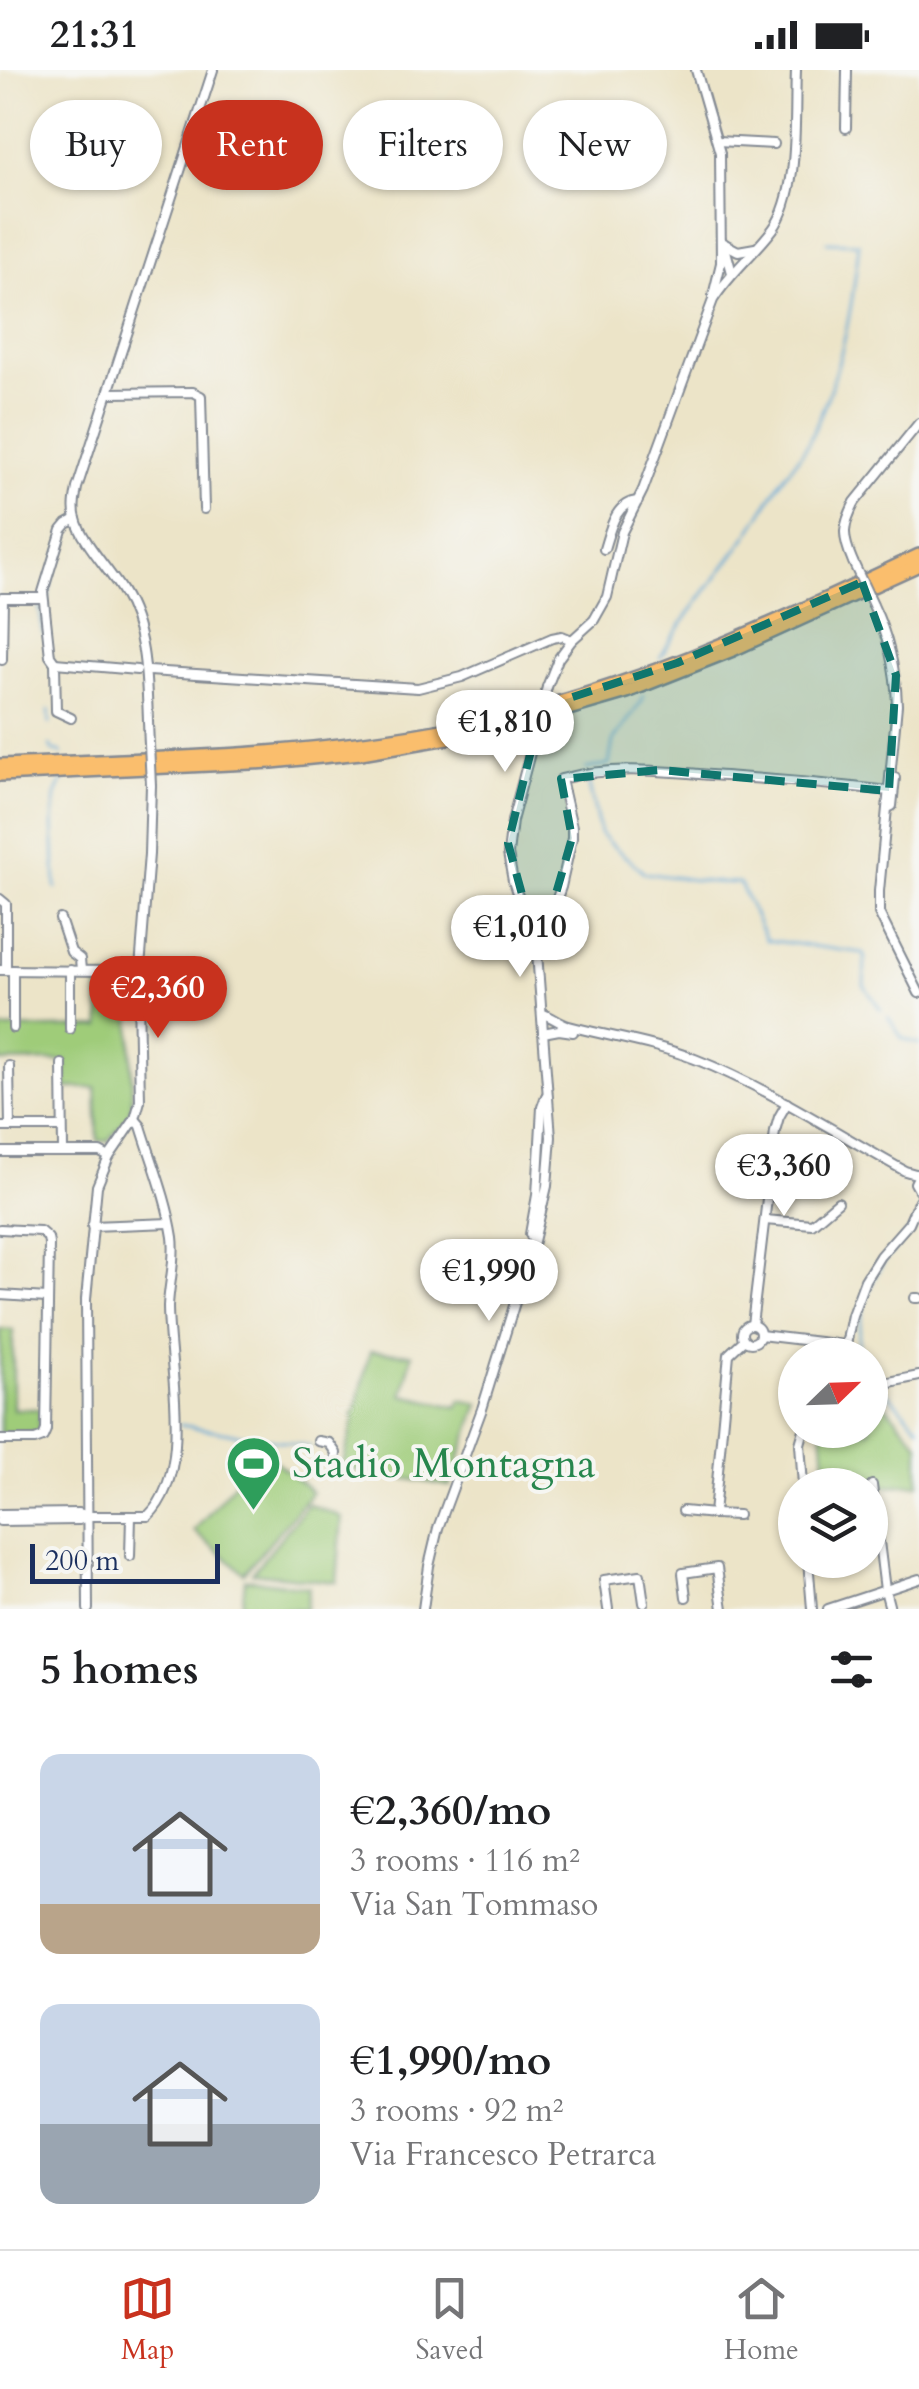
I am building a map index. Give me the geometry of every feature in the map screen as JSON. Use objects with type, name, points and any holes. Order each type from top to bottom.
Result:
[{"type":"highway","points":[[0,765],[289,750],[362,743],[472,724],[543,707],[678,663],[919,555]]},
{"type":"highway","points":[[0,775],[272,762],[362,753],[460,736],[627,692],[733,650],[919,566]]},
{"type":"street","points":[[88,1609],[86,1299],[97,1186],[135,1119],[140,1101],[138,994],[151,786],[139,630],[124,594],[78,527],[74,505],[214,70]]},
{"type":"street","points":[[696,70],[720,153],[723,239],[714,300]]},
{"type":"street","points":[[423,1609],[438,1528],[482,1410],[534,1241],[530,1234],[537,1195],[542,1107],[548,1092],[534,942],[508,854],[512,821],[558,660],[602,610],[619,542],[714,300],[779,218],[790,190],[796,70]]},
{"type":"street","points":[[846,128],[847,70]]},
{"type":"street","points":[[717,141],[774,144]]},
{"type":"street","points":[[723,239],[732,249],[756,248]]},
{"type":"street","points":[[723,239],[732,274]]},
{"type":"street","points":[[721,263],[732,274]]},
{"type":"street","points":[[108,393],[193,392],[201,396],[204,509]]},
{"type":"street","points":[[919,423],[856,502],[844,539],[891,650],[896,675],[897,705],[879,913],[919,992]]},
{"type":"street","points":[[604,550],[624,504],[638,501]]},
{"type":"street","points":[[71,718],[56,711],[54,663],[43,598],[62,530],[76,519]]},
{"type":"street","points":[[2,660],[2,598],[43,598]]},
{"type":"street","points":[[150,671],[418,688],[462,677],[552,638],[572,640]]},
{"type":"street","points":[[54,663],[137,670]]},
{"type":"street","points":[[534,942],[544,935],[572,838],[561,779],[612,769],[660,770],[889,791]]},
{"type":"street","points":[[888,807],[894,798],[895,778]]},
{"type":"street","points":[[0,899],[6,904],[6,970],[13,1028]]},
{"type":"street","points":[[60,920],[71,952],[80,959],[81,970]]},
{"type":"street","points":[[6,970],[108,970],[128,991],[138,994]]},
{"type":"street","points":[[70,970],[70,1028]]},
{"type":"street","points":[[120,979],[139,982]]},
{"type":"street","points":[[542,1014],[565,1025],[637,1040],[737,1076],[917,1188]]},
{"type":"street","points":[[543,1033],[564,1030],[662,1051],[742,1082],[905,1171],[919,1174],[917,1188]]},
{"type":"street","points":[[62,1064],[62,1152]]},
{"type":"street","points":[[9,1066],[5,1127],[62,1127]]},
{"type":"street","points":[[752,1325],[775,1131],[786,1105]]},
{"type":"street","points":[[0,1518],[79,1513],[148,1516],[174,1461],[176,1420],[168,1310],[174,1248],[141,1126],[135,1119]]},
{"type":"street","points":[[0,1152],[100,1152],[110,1157]]},
{"type":"street","points":[[847,1338],[864,1280],[909,1223],[919,1200]]},
{"type":"street","points":[[765,1220],[812,1224],[838,1202]]},
{"type":"street","points":[[92,1226],[170,1223]]},
{"type":"street","points":[[0,1229],[40,1231],[48,1238],[46,1430],[43,1437],[35,1440],[0,1440]]},
{"type":"street","points":[[0,1295],[47,1298]]},
{"type":"street","points":[[752,1325],[760,1335]]},
{"type":"street","points":[[744,1340],[743,1329],[752,1325]]},
{"type":"street","points":[[760,1335],[778,1338]]},
{"type":"street","points":[[744,1340],[754,1342],[760,1335]]},
{"type":"street","points":[[714,1514],[729,1354],[744,1340]]},
{"type":"street","points":[[888,1382],[919,1376]]},
{"type":"street","points":[[318,1441],[329,1443],[336,1453],[334,1465],[338,1471]]},
{"type":"street","points":[[683,1511],[738,1515]]},
{"type":"street","points":[[130,1556],[131,1516]]},
{"type":"street","points":[[686,1597],[683,1573],[717,1568],[723,1609]]},
{"type":"street","points":[[608,1609],[604,1580],[640,1575],[644,1603]]},
{"type":"street","points":[[809,1578],[812,1609]]},
{"type":"street","points":[[882,1578],[890,1609]]},
{"type":"street","points":[[828,1609],[919,1579]]},
{"type":"highlighted area","points":[[862,582],[896,675],[889,791],[660,770],[561,779],[572,838],[544,935],[535,942],[508,843],[542,707],[677,663]]},
{"type":"green space","points":[[98,979],[108,979],[131,1010],[132,1105],[108,1141],[98,1141],[96,1088],[66,1088],[65,1061],[0,1062],[0,1029],[101,1027]]},
{"type":"green space","points":[[0,1329],[13,1330],[13,1409],[40,1409],[39,1433],[0,1434]]},
{"type":"green space","points":[[370,1351],[412,1354],[403,1395],[457,1407],[461,1400],[479,1404],[450,1486],[342,1468]]},
{"type":"green space","points":[[888,1408],[919,1444],[919,1484],[888,1486],[888,1468],[825,1468],[824,1448],[888,1448]]},
{"type":"green space","name":"Stadio Montagna","points":[[262,1450],[312,1492],[244,1573],[194,1531]]},
{"type":"green space","points":[[308,1504],[342,1517],[337,1582],[252,1573]]},
{"type":"green space","points":[[245,1579],[309,1587],[306,1609],[242,1609]]},
{"type":"waterway","points":[[660,658],[750,532],[805,448],[819,419],[843,345],[859,243],[827,242]]},
{"type":"waterway","points":[[47,603],[65,537]]},
{"type":"waterway","points":[[39,604],[44,635]]},
{"type":"waterway","points":[[586,769],[609,764],[613,741],[644,695]]},
{"type":"waterway","points":[[49,710],[50,723]]},
{"type":"waterway","points":[[50,746],[62,754]]},
{"type":"waterway","points":[[587,777],[600,833],[645,873],[738,883],[766,940],[863,953],[864,985],[881,1010]]},
{"type":"waterway","points":[[56,888],[53,821],[56,795],[63,779]]},
{"type":"waterway","points":[[888,1017],[902,1038],[919,1044]]},
{"type":"waterway","points":[[859,1338],[872,1282],[919,1218]]},
{"type":"waterway","points":[[888,1393],[919,1427]]},
{"type":"waterway","points":[[180,1425],[311,1446]]},
{"type":"place","name":"Stadio Montagna","points":[[253,1512]]}]
